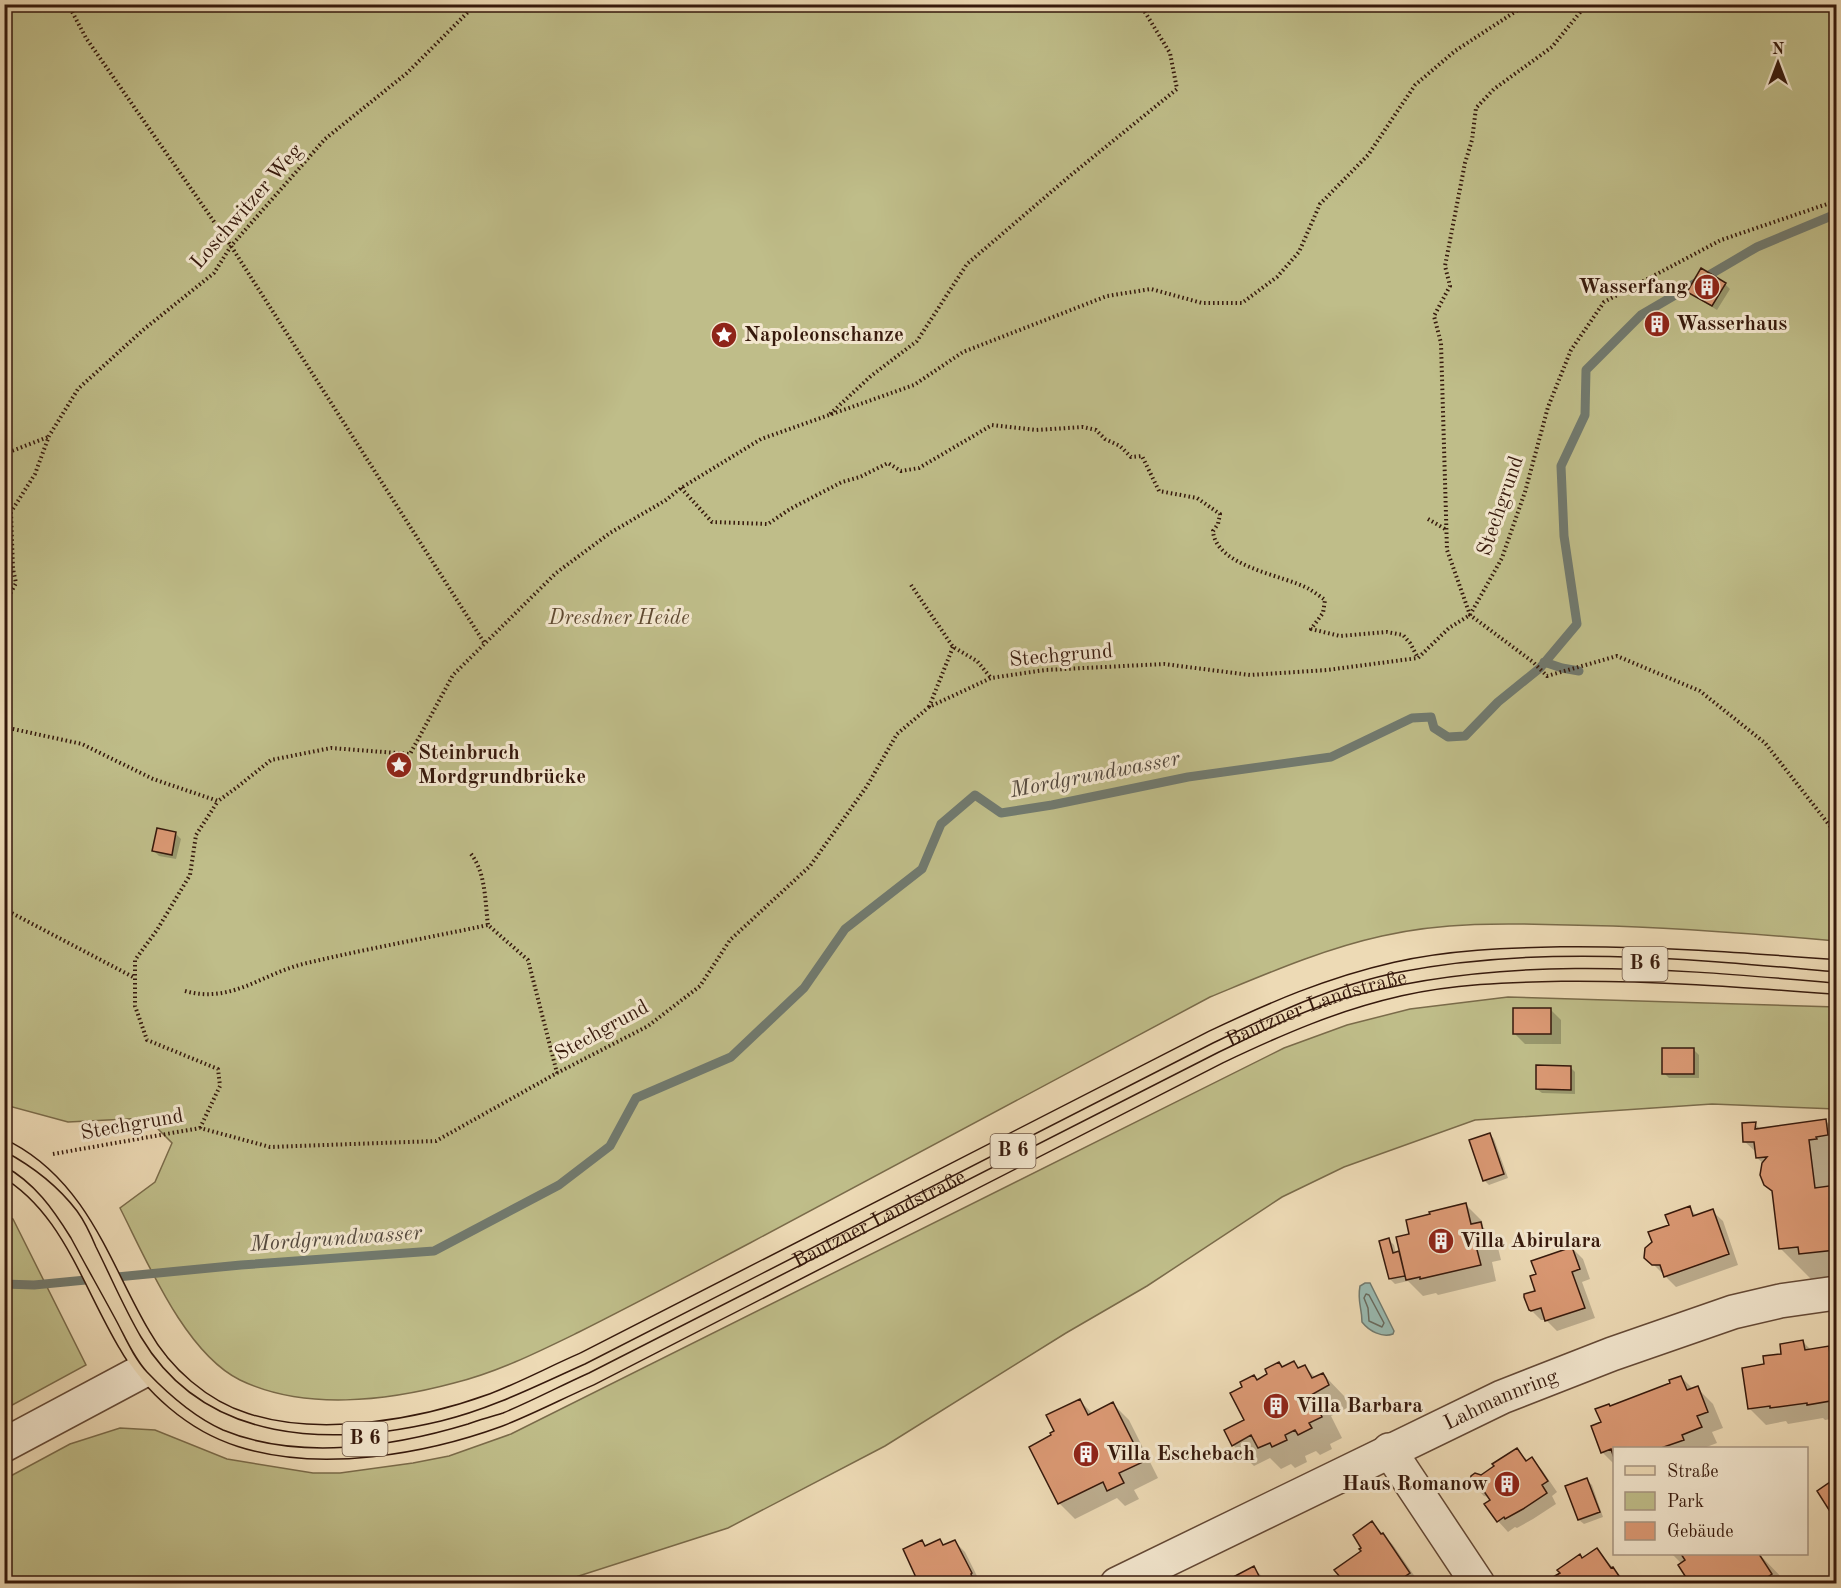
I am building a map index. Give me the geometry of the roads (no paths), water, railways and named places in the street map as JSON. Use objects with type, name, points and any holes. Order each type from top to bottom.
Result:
[{"type":"main road","name":"Bautzner Landstraße","points":[[152,1366],[178,1392],[202,1411],[243,1430],[282,1439],[328,1441],[379,1438],[443,1427],[498,1409],[587,1369],[1216,1047],[1274,1019],[1334,997],[1399,979],[1453,970],[1512,965],[1626,963],[1836,977]]},
{"type":"main road","name":"B 6","points":[[9,1161],[40,1183],[69,1217],[134,1340],[152,1366]]},
{"type":"street","name":"Lahmannring","points":[[1118,1584],[1389,1450],[1502,1397],[1612,1354],[1733,1312],[1780,1301],[1836,1293]]},
{"type":"street","points":[[4,1446],[152,1366]]},
{"type":"street","points":[[1389,1450],[1478,1584]]},
{"type":"water","points":[[1370,1283],[1394,1331],[1393,1334],[1376,1333],[1362,1322],[1359,1292],[1360,1286]]},
{"type":"waterway","name":"Mordgrundwasser","points":[[4,1284],[34,1285],[241,1265],[434,1251],[559,1185],[610,1146],[636,1098],[731,1057],[804,988],[845,929],[922,869],[941,824],[975,795],[1001,813],[1188,777],[1331,757],[1412,718],[1431,717],[1434,728],[1448,737],[1465,736],[1498,702],[1540,668],[1577,624],[1564,536],[1561,466],[1585,415],[1586,370],[1641,315],[1757,247],[1836,214]]},
{"type":"waterway","points":[[1544,662],[1579,671]]},
{"type":"tram line","points":[[4,1151],[44,1177],[77,1211],[141,1337],[168,1373],[200,1399],[235,1418],[274,1429],[315,1434],[357,1434],[441,1421],[478,1410],[532,1388],[585,1364],[1213,1043],[1281,1011],[1351,984],[1400,972],[1454,963],[1563,956],[1673,959],[1836,972]]},
{"type":"tram line","points":[[4,1166],[25,1180],[57,1217],[71,1238],[142,1367],[182,1405],[212,1425],[252,1440],[313,1448],[377,1444],[439,1432],[525,1404],[1219,1052],[1291,1018],[1335,1001],[1397,986],[1459,976],[1521,970],[1584,968],[1648,970],[1836,983]]},
{"type":"place","name":"Wasserfang","points":[[1707,287]]},
{"type":"place","name":"Wasserhaus","points":[[1657,324]]},
{"type":"place","name":"Napoleonschanze","points":[[724,335]]},
{"type":"place","name":"Steinbruch Mordgrundbrücke","points":[[399,765]]},
{"type":"place","name":"Villa Abirulara","points":[[1441,1241]]},
{"type":"place","name":"Villa Barbara","points":[[1276,1406]]},
{"type":"place","name":"Villa Eschebach","points":[[1086,1454]]},
{"type":"place","name":"Haus Romanow","points":[[1507,1484]]},
{"type":"park label","name":"Dresdner Heide","points":[[619,618]]}]
